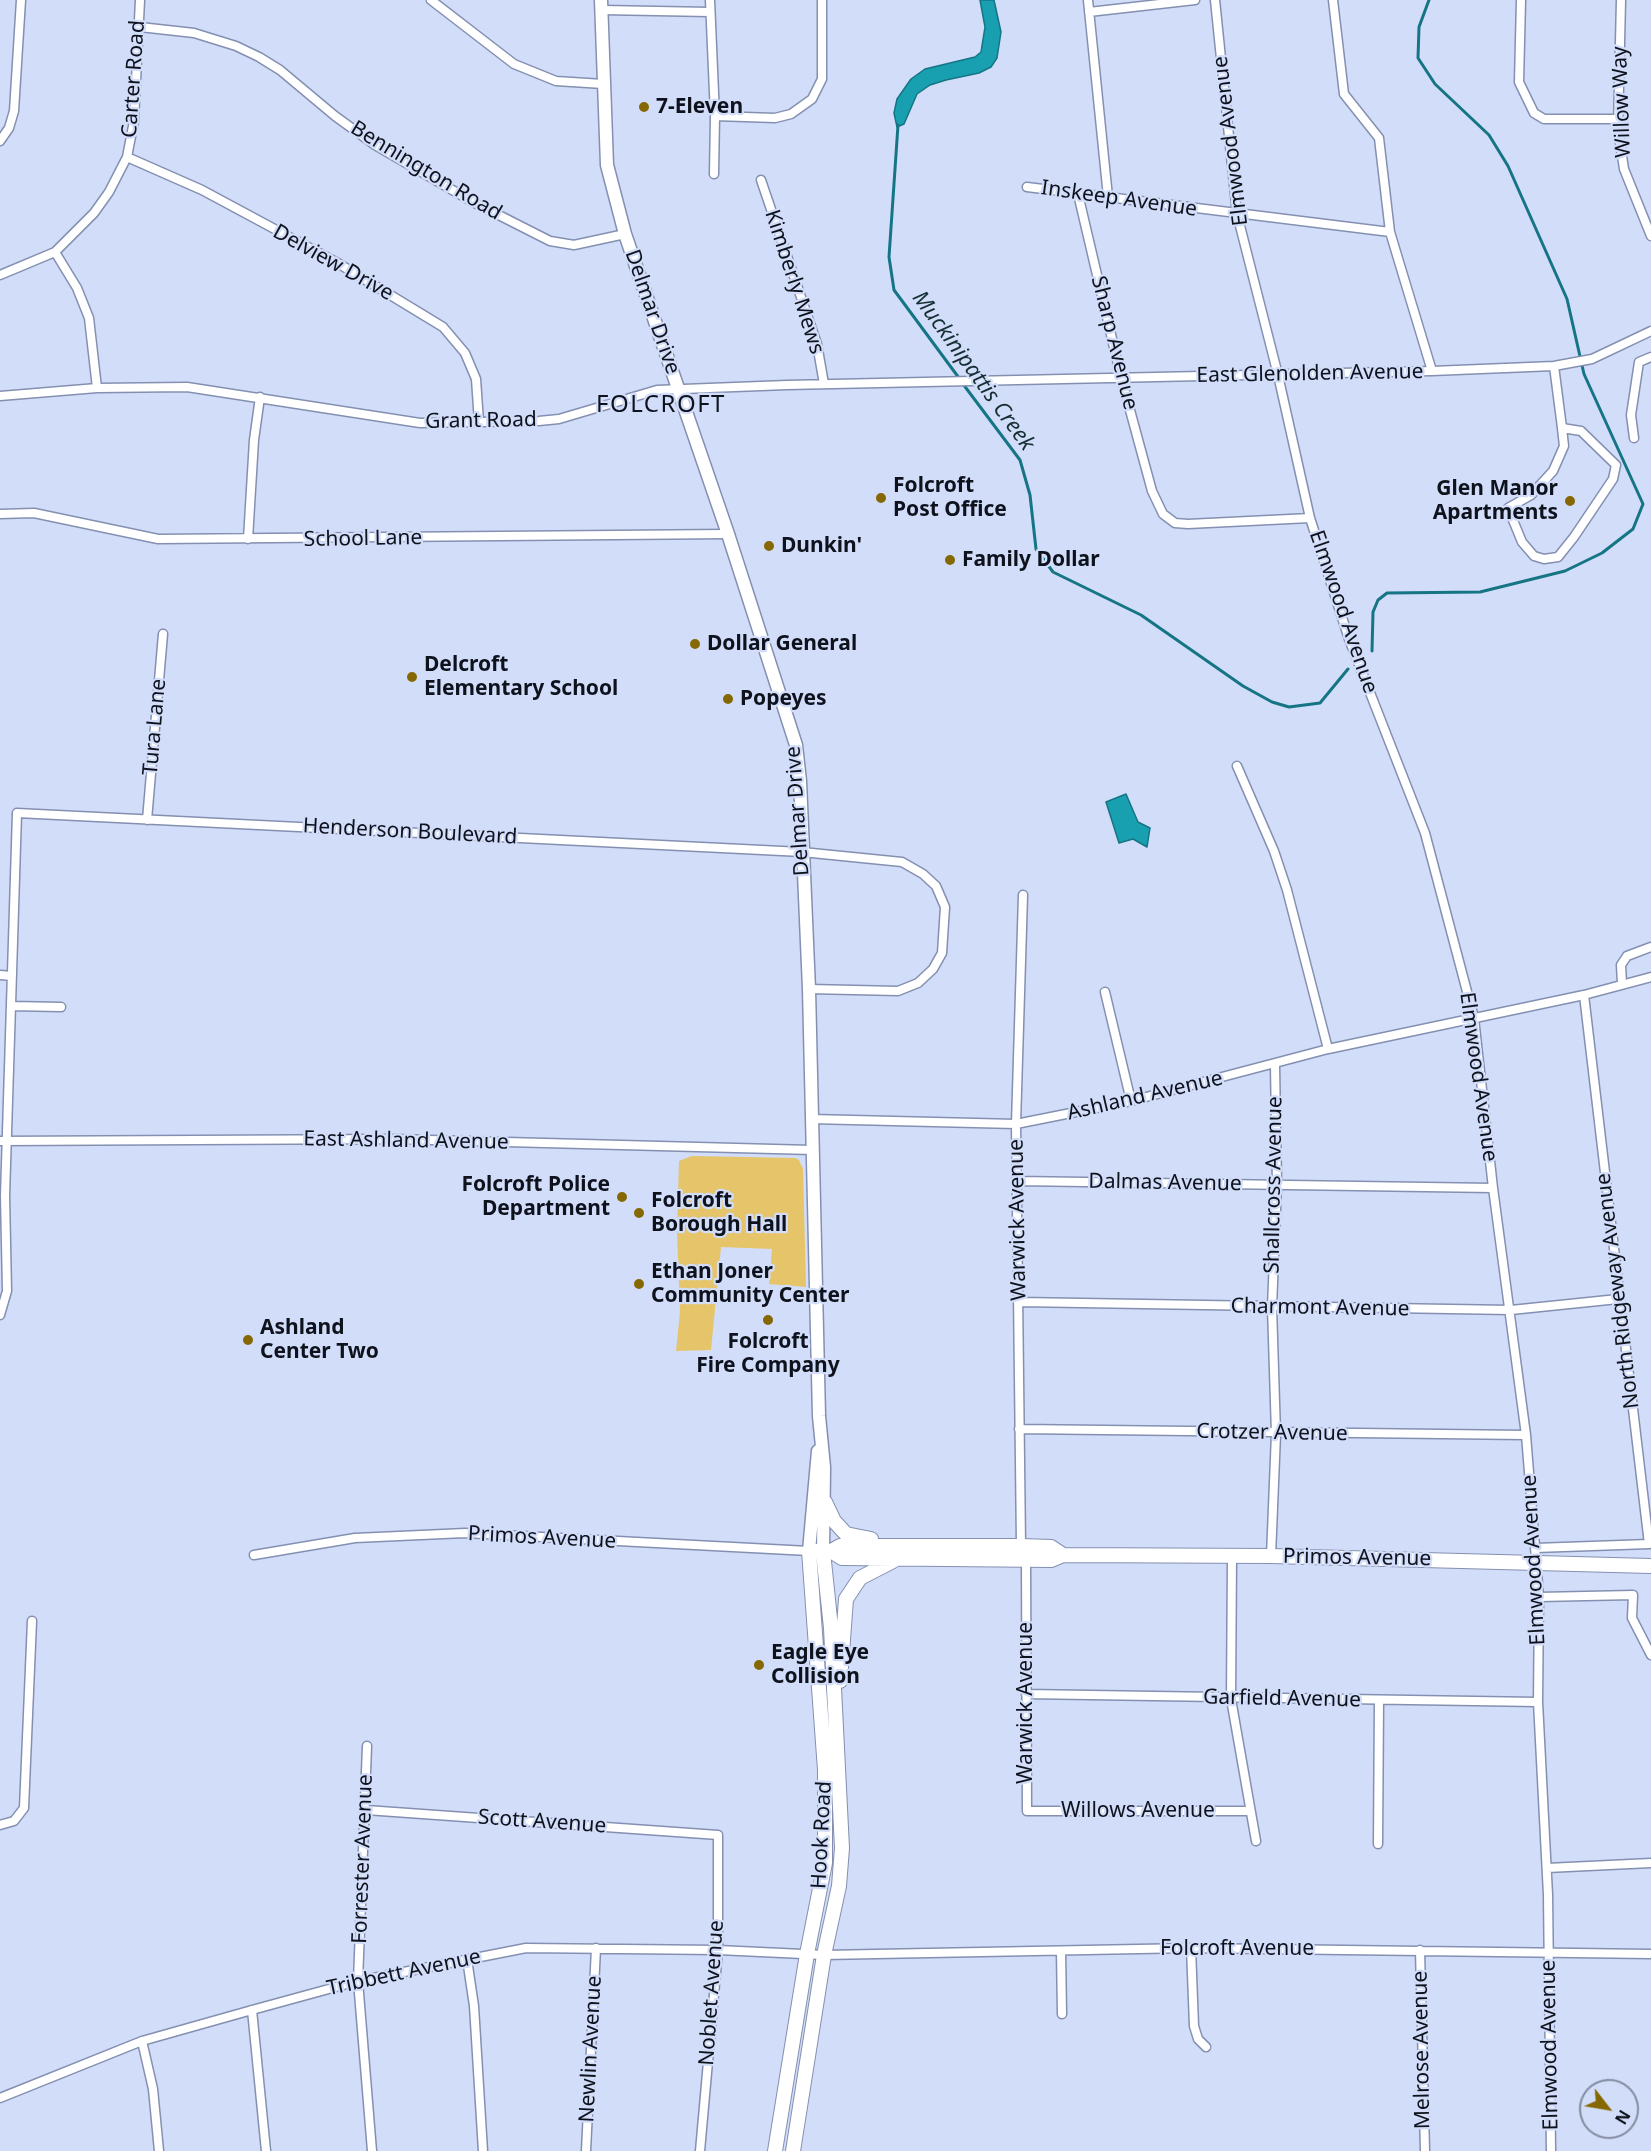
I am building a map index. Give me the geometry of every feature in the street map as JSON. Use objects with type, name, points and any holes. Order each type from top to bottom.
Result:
[{"type":"main road","points":[[825,1502],[834,1521],[846,1534],[900,1552]]},
{"type":"main road","name":"Primos Avenue","points":[[821,1552],[840,1546],[1026,1560],[1051,1560],[1063,1555],[1232,1557],[1536,1555],[1651,1566]]},
{"type":"main road","name":"Primos Avenue","points":[[900,1552],[1051,1546],[1063,1555]]},
{"type":"main road","name":"Hook Road","points":[[792,2151],[824,1955],[839,1886],[842,1848],[836,1707],[821,1552]]},
{"type":"main road","name":"Hook Road","points":[[775,2151],[807,1954],[822,1885],[826,1847],[821,1552]]},
{"type":"main road","points":[[836,1707],[842,1664],[843,1617],[846,1599],[860,1578],[900,1552]]},
{"type":"street","points":[[0,141],[9,128],[14,111],[21,0]]},
{"type":"street","name":"Carter Road","points":[[0,275],[55,252],[94,213],[109,192],[127,158],[134,121],[140,0]]},
{"type":"street","points":[[431,0],[514,64],[552,80],[603,84]]},
{"type":"street","points":[[710,0],[715,116],[714,174]]},
{"type":"street","points":[[715,116],[775,118],[791,114],[812,99],[822,79],[822,0]]},
{"type":"street","points":[[1088,0],[1108,197]]},
{"type":"street","points":[[1089,12],[1195,0]]},
{"type":"street","name":"Elmwood Avenue","points":[[1215,0],[1237,214],[1278,375],[1310,518],[1349,639],[1425,833],[1474,1018],[1493,1188],[1526,1435],[1539,1597],[1538,1702],[1547,1868],[1551,2151]]},
{"type":"street","points":[[1333,0],[1344,94],[1379,138],[1390,232],[1432,371]]},
{"type":"street","points":[[1521,0],[1518,82],[1534,113],[1544,119],[1618,119]]},
{"type":"street","name":"Willow Way","points":[[1621,0],[1618,119],[1624,169],[1651,236]]},
{"type":"street","points":[[602,5],[710,12]]},
{"type":"street","name":"Delmar Drive","points":[[602,5],[607,165],[625,234],[728,534],[795,745],[800,781],[808,989],[821,1552]]},
{"type":"street","name":"Bennington Road","points":[[140,27],[194,33],[236,46],[260,57],[280,70],[375,146],[473,202],[550,241],[574,245],[625,234]]},
{"type":"street","name":"Delview Drive","points":[[127,158],[202,190],[336,262],[443,327],[465,354],[476,379],[479,422]]},
{"type":"street","name":"Kimberly Mews","points":[[761,180],[817,344],[824,384]]},
{"type":"street","name":"Inskeep Avenue","points":[[1027,187],[1390,232]]},
{"type":"street","name":"Sharp Avenue","points":[[1078,194],[1121,377],[1152,491],[1163,514],[1175,523],[1310,518]]},
{"type":"street","points":[[55,252],[77,288],[89,318],[97,388]]},
{"type":"street","name":"East Glenolden Avenue","points":[[962,383],[1554,366],[1592,359],[1651,332]]},
{"type":"street","points":[[1634,438],[1631,416],[1639,362],[1651,357]]},
{"type":"street","points":[[1554,366],[1564,446],[1553,471],[1531,495],[1508,508],[1522,542],[1534,556],[1544,559],[1558,557],[1581,528],[1613,479],[1616,465],[1581,431],[1562,428]]},
{"type":"street","name":"Grant Road","points":[[0,396],[97,388],[187,387],[420,423],[559,418],[657,390],[824,384],[962,383]]},
{"type":"street","points":[[248,539],[254,440],[260,397]]},
{"type":"street","name":"School Lane","points":[[0,514],[34,513],[158,539],[728,534]]},
{"type":"street","name":"Tura Lane","points":[[147,820],[163,634]]},
{"type":"street","points":[[1237,766],[1274,851],[1287,890],[1328,1049]]},
{"type":"street","name":"Henderson Boulevard","points":[[12,976],[17,813],[802,852],[902,862],[923,874],[936,886],[945,907],[942,953],[933,969],[918,983],[898,991],[808,989]]},
{"type":"street","name":"Warwick Avenue","points":[[1021,1546],[1020,1302],[1016,1124],[1023,895]]},
{"type":"street","points":[[1622,984],[1621,964],[1627,956],[1651,947]]},
{"type":"street","points":[[0,975],[12,976],[4,1141],[7,1291],[0,1315]]},
{"type":"street","points":[[1474,1018],[1584,995],[1651,977]]},
{"type":"street","points":[[1105,992],[1131,1101]]},
{"type":"street","name":"North Ridgeway Avenue","points":[[1536,1555],[1649,1544],[1618,1299],[1584,995]]},
{"type":"street","points":[[11,1005],[60,1007]]},
{"type":"street","name":"Ashland Avenue","points":[[811,1119],[1016,1124],[1131,1101],[1275,1065],[1328,1049],[1474,1018]]},
{"type":"street","name":"Shallcross Avenue","points":[[1271,1556],[1276,1434],[1272,1307],[1277,1185],[1275,1065]]},
{"type":"street","name":"East Ashland Avenue","points":[[4,1141],[392,1138],[812,1150]]},
{"type":"street","name":"Dalmas Avenue","points":[[1017,1180],[1493,1188]]},
{"type":"street","name":"Charmont Avenue","points":[[1020,1302],[1511,1310],[1618,1299]]},
{"type":"street","name":"Crotzer Avenue","points":[[1019,1429],[1276,1434],[1526,1435]]},
{"type":"street","name":"Delmar Drive","points":[[820,1436],[825,1502],[821,1552]]},
{"type":"street","name":"Primos Avenue","points":[[254,1555],[355,1538],[465,1533],[821,1552]]},
{"type":"street","points":[[1232,1557],[1231,1699],[1256,1841]]},
{"type":"street","name":"Warwick Avenue","points":[[1026,1560],[1027,1810]]},
{"type":"street","points":[[1539,1597],[1633,1595],[1632,1618],[1651,1655]]},
{"type":"street","points":[[0,1825],[14,1821],[24,1808],[32,1621]]},
{"type":"street","name":"Garfield Avenue","points":[[1026,1694],[1538,1702]]},
{"type":"street","points":[[1378,1844],[1379,1700]]},
{"type":"street","name":"Forrester Avenue","points":[[367,1746],[358,1981],[372,2151]]},
{"type":"street","name":"Scott Avenue","points":[[366,1810],[718,1834]]},
{"type":"street","name":"Willows Avenue","points":[[1027,1810],[1250,1810]]},
{"type":"street","name":"Noblet Avenue","points":[[700,2151],[718,1950],[718,1834]]},
{"type":"street","points":[[1547,1868],[1651,1863]]},
{"type":"street","name":"Tribbett Avenue","points":[[0,2098],[142,2042],[252,2010],[358,1981],[526,1948],[718,1950],[824,1955]]},
{"type":"street","name":"Newlin Avenue","points":[[586,2151],[596,1948]]},
{"type":"street","points":[[1191,1948],[1194,2025],[1197,2038],[1206,2047]]},
{"type":"street","name":"Folcroft Avenue","points":[[824,1955],[1191,1948],[1651,1954]]},
{"type":"street","name":"Melrose Avenue","points":[[1420,1950],[1425,2151]]},
{"type":"street","points":[[1061,1951],[1062,2014]]},
{"type":"street","points":[[467,1959],[474,2006],[483,2151]]},
{"type":"street","points":[[252,2010],[266,2151]]},
{"type":"street","points":[[142,2042],[153,2089],[159,2151]]},
{"type":"shaded area","points":[[692,1156],[795,1158],[799,1160],[803,1169],[806,1287],[769,1284],[772,1249],[721,1247],[711,1350],[676,1351],[680,1312],[677,1232],[679,1161]]},
{"type":"water","points":[[980,0],[994,0],[1001,32],[997,58],[991,67],[979,73],[930,85],[917,94],[904,124],[897,127],[894,113],[897,99],[911,79],[925,69],[975,57],[981,52],[985,27]]},
{"type":"water","points":[[1126,794],[1138,822],[1150,828],[1147,847],[1133,839],[1119,843],[1106,802]]},
{"type":"waterway","name":"Muckinipattis Creek","points":[[1372,651],[1373,612],[1378,600],[1387,593],[1480,592],[1565,571],[1602,553],[1633,529],[1643,504],[1584,374],[1567,299],[1508,166],[1489,135],[1435,84],[1418,58],[1419,27],[1429,0]]},
{"type":"waterway","name":"Muckinipattis Creek","points":[[898,125],[889,257],[894,290],[959,378]]},
{"type":"waterway","name":"Muckinipattis Creek","points":[[963,384],[1020,460],[1030,495],[1036,549],[1053,572],[1141,615],[1243,686],[1272,702],[1289,707],[1320,703],[1348,669]]},
{"type":"place","name":"7-Eleven","points":[[644,107]]},
{"type":"place","name":"Folcroft Post Office","points":[[881,498]]},
{"type":"place","name":"Glen Manor Apartments","points":[[1570,501]]},
{"type":"place","name":"Dunkin'","points":[[769,546]]},
{"type":"place","name":"Family Dollar","points":[[950,560]]},
{"type":"place","name":"Dollar General","points":[[695,644]]},
{"type":"place","name":"Delcroft Elementary School","points":[[412,677]]},
{"type":"place","name":"Popeyes","points":[[728,699]]},
{"type":"place","name":"Folcroft Police Department","points":[[622,1197]]},
{"type":"place","name":"Folcroft Borough Hall","points":[[639,1213]]},
{"type":"place","name":"Ethan Joner Community Center","points":[[639,1284]]},
{"type":"place","name":"Folcroft Fire Company","points":[[768,1320]]},
{"type":"place","name":"Ashland Center Two","points":[[248,1340]]},
{"type":"place","name":"Eagle Eye Collision","points":[[759,1665]]},
{"type":"district","name":"FOLCROFT","points":[[661,405]]}]
